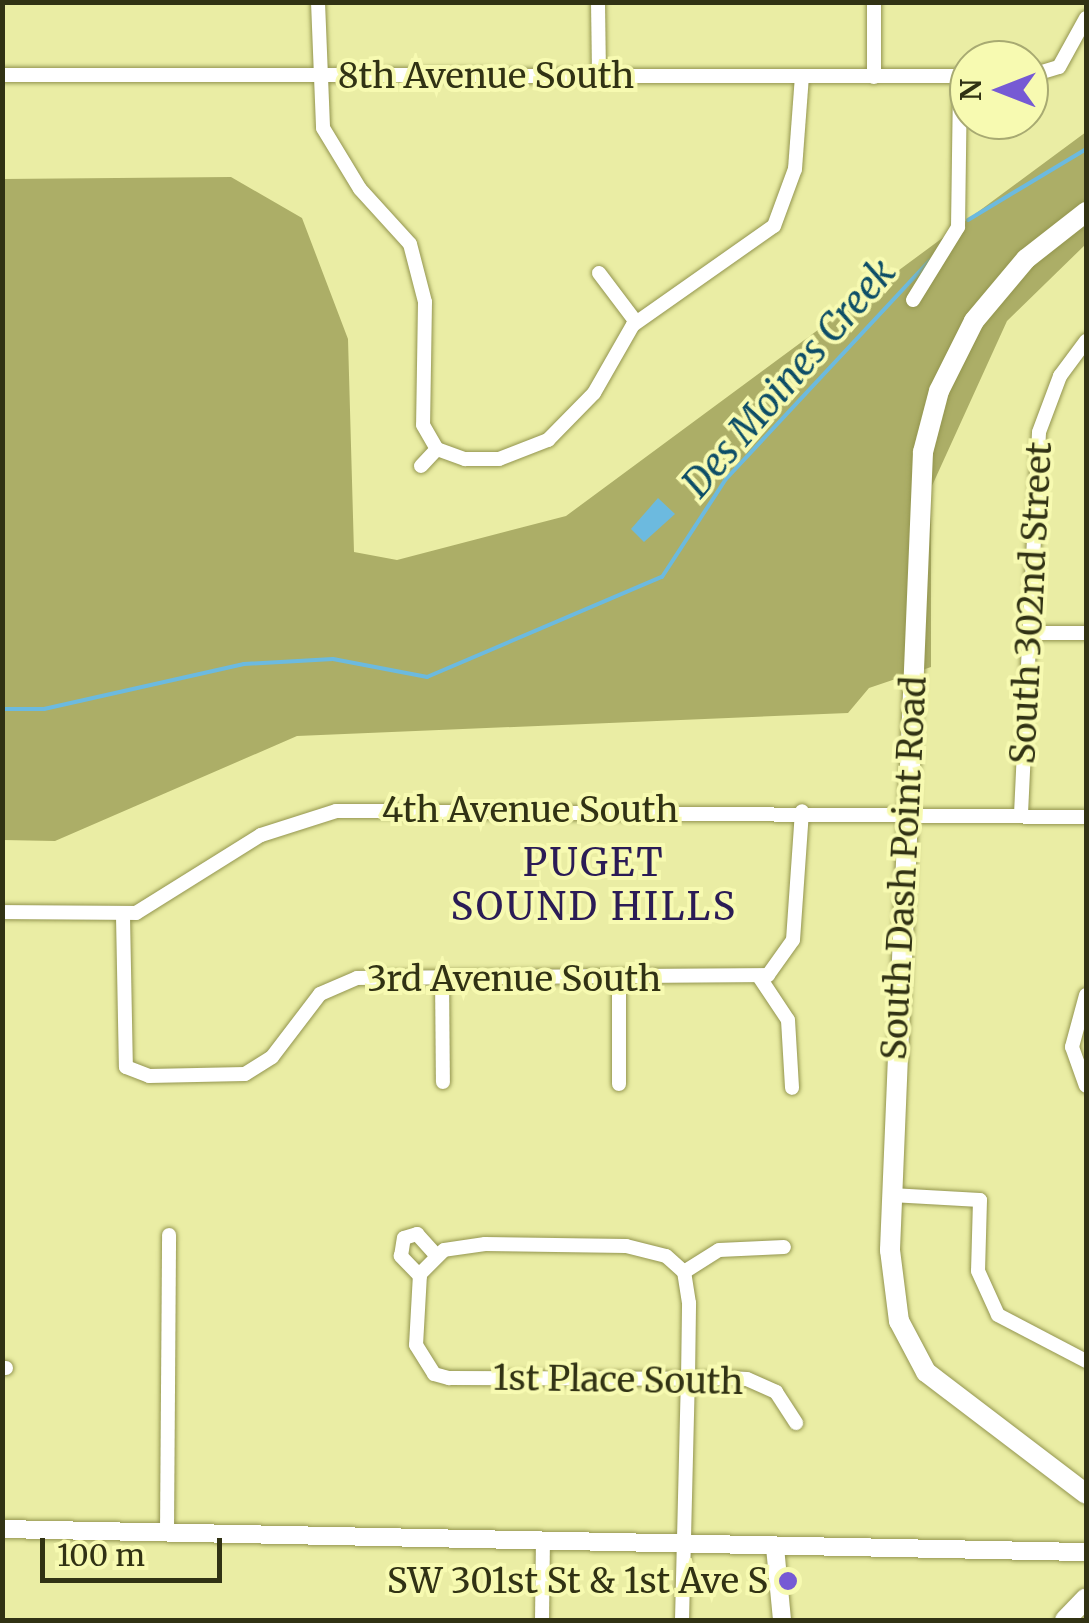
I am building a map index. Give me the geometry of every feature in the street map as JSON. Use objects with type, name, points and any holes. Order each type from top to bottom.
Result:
[{"type":"main road","name":"South Dash Point Road","points":[[1084,1490],[964,1409],[926,1372],[892,1286],[891,1195],[929,422],[991,298],[1086,212]]},
{"type":"main road","points":[[1066,1620],[1086,1598]]},
{"type":"street","points":[[318,2],[319,76],[336,156],[398,225],[418,264],[421,414],[437,448]]},
{"type":"street","points":[[598,2],[599,76]]},
{"type":"street","points":[[874,2],[874,76]]},
{"type":"street","points":[[1049,68],[1063,63],[1086,18]]},
{"type":"street","name":"8th Avenue South","points":[[2,75],[949,76]]},
{"type":"street","points":[[437,448],[490,460],[548,440],[594,394],[636,322],[740,257],[788,200],[802,76]]},
{"type":"street","points":[[913,300],[958,227],[961,140]]},
{"type":"street","points":[[599,273],[636,322]]},
{"type":"street","name":"South 302nd Street","points":[[1020,814],[1036,454],[1051,393],[1086,341]]},
{"type":"street","points":[[421,466],[437,448]]},
{"type":"street","points":[[1028,633],[1086,632]]},
{"type":"street","name":"4th Avenue South","points":[[2,912],[123,916],[178,893],[261,835],[336,811],[802,811],[1086,816]]},
{"type":"street","points":[[792,1088],[788,1020],[760,978],[777,970],[793,940],[802,811]]},
{"type":"street","name":"3rd Avenue South","points":[[123,916],[130,1070],[252,1072],[336,984],[442,976],[760,978]]},
{"type":"street","points":[[442,976],[443,1082]]},
{"type":"street","points":[[619,976],[619,1084]]},
{"type":"street","points":[[1086,995],[1072,1038],[1086,1086]]},
{"type":"street","points":[[891,1195],[980,1200],[978,1272],[998,1314],[1086,1361]]},
{"type":"street","points":[[166,1533],[169,1234]]},
{"type":"street","points":[[432,1258],[417,1234],[404,1238],[401,1256],[420,1276],[432,1258],[475,1244],[626,1246],[666,1256],[684,1272],[688,1379],[682,1620]]},
{"type":"street","points":[[684,1272],[719,1250],[784,1247]]},
{"type":"street","name":"1st Place South","points":[[420,1276],[424,1367],[449,1378],[760,1382],[796,1423]]},
{"type":"street","points":[[2,1529],[1086,1552]]},
{"type":"street","points":[[542,1542],[542,1620]]},
{"type":"street","points":[[774,1547],[782,1620]]},
{"type":"green space","points":[[1086,132],[1086,244],[1007,321],[931,488],[931,667],[869,688],[848,713],[297,736],[55,841],[3,840],[3,179],[231,177],[302,218],[348,339],[354,552],[397,560],[566,516]]},
{"type":"water","points":[[658,498],[675,514],[644,542],[631,529]]},
{"type":"waterway","name":"Des Moines Creek","points":[[968,220],[1086,149]]},
{"type":"waterway","name":"Des Moines Creek","points":[[2,709],[44,709],[244,664],[333,659],[427,677],[662,577],[726,479],[930,260]]},
{"type":"place","name":"SW 301st St & 1st Ave S","points":[[788,1581]]},
{"type":"district","name":"PUGET SOUND HILLS","points":[[594,884]]}]
